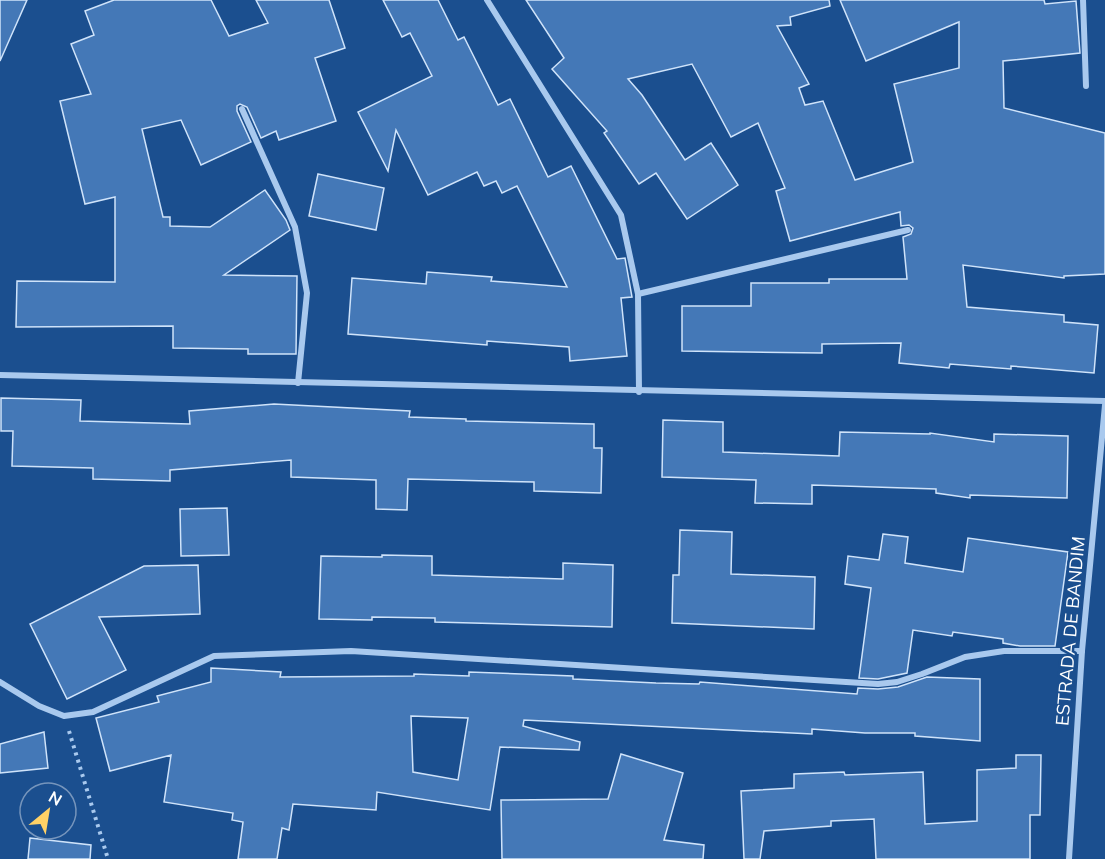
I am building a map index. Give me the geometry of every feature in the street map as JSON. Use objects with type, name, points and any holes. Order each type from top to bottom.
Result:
[{"type":"street","points":[[1083,0],[1086,86]]},
{"type":"street","points":[[488,1],[621,215],[638,294],[639,392]]},
{"type":"street","points":[[242,109],[296,227],[307,293],[298,383]]},
{"type":"street","points":[[638,294],[908,230]]},
{"type":"street","points":[[0,375],[1105,403]]},
{"type":"street","name":"ESTRADA DE BANDIM","points":[[1070,859],[1082,651],[1105,403]]},
{"type":"street","points":[[0,682],[39,706],[64,716],[93,712],[214,656],[351,651],[878,684],[914,677],[965,657],[1004,651],[1082,651]]},
{"type":"path","points":[[64,716],[108,859]]},
{"type":"building","points":[[0,0],[27,0],[0,61]]},
{"type":"building","points":[[114,0],[211,0],[229,36],[268,23],[256,0],[329,0],[345,48],[315,58],[336,121],[279,140],[276,131],[261,138],[247,107],[240,104],[237,106],[237,111],[251,142],[201,165],[181,120],[142,129],[163,217],[170,217],[170,226],[210,227],[265,190],[286,220],[290,230],[224,275],[297,276],[296,354],[248,354],[248,349],[173,348],[173,326],[16,327],[17,281],[115,282],[115,197],[85,204],[60,101],[91,94],[71,44],[94,35],[85,11]]},
{"type":"building","points":[[383,0],[438,0],[458,40],[464,37],[498,105],[510,99],[548,177],[571,166],[617,259],[625,258],[632,297],[621,298],[627,356],[570,361],[569,347],[487,341],[487,345],[348,334],[352,278],[426,284],[427,272],[492,277],[491,281],[567,287],[517,186],[502,193],[496,181],[484,186],[477,172],[428,195],[396,130],[388,171],[358,112],[432,76],[410,33],[402,37]]},
{"type":"building","points":[[526,0],[829,0],[830,6],[790,17],[791,25],[777,26],[809,84],[799,88],[805,105],[823,101],[855,180],[913,162],[894,84],[959,68],[959,22],[866,61],[840,0],[1044,0],[1045,4],[1076,1],[1080,53],[1003,61],[1004,108],[1105,133],[1105,274],[1064,276],[1064,278],[963,265],[967,307],[1064,315],[1064,322],[1098,325],[1094,373],[1011,366],[1011,369],[950,364],[949,368],[899,363],[901,343],[822,344],[822,353],[682,351],[682,306],[751,306],[751,283],[829,283],[829,279],[907,279],[903,237],[911,234],[913,228],[909,225],[901,226],[900,212],[790,241],[776,191],[785,188],[758,123],[731,137],[692,64],[628,79],[642,95],[685,160],[711,143],[738,185],[687,219],[656,173],[639,184],[604,133],[607,131],[552,69],[564,58]]},
{"type":"building","points":[[318,174],[384,188],[376,230],[309,216]]},
{"type":"building","points":[[1,398],[81,400],[80,421],[190,424],[189,411],[274,404],[410,411],[409,417],[466,419],[466,421],[594,424],[594,448],[602,448],[601,493],[534,491],[534,482],[408,479],[407,510],[376,509],[376,480],[291,477],[291,460],[170,470],[170,481],[93,479],[93,468],[12,466],[13,431],[1,431]]},
{"type":"building","points":[[663,420],[723,422],[723,452],[839,456],[840,432],[930,433],[994,442],[994,434],[1068,436],[1067,498],[970,495],[970,498],[936,493],[936,489],[812,485],[812,504],[755,503],[756,480],[662,477]]},
{"type":"building","points":[[227,508],[229,555],[181,556],[180,509]]},
{"type":"building","points":[[680,530],[732,532],[731,574],[815,577],[814,629],[672,623],[673,575],[679,575]]},
{"type":"building","points":[[883,534],[908,537],[905,563],[963,572],[968,538],[1068,552],[1055,646],[1020,646],[1003,643],[1003,639],[953,632],[952,636],[913,630],[907,673],[878,679],[859,678],[871,588],[845,584],[848,556],[879,560]]},
{"type":"building","points":[[382,555],[432,556],[432,575],[563,579],[563,563],[613,565],[612,627],[435,622],[435,618],[319,619],[321,556],[382,557]]},
{"type":"building","points":[[198,565],[200,614],[99,617],[126,670],[67,699],[30,624],[144,566]]},
{"type":"building","points":[[211,668],[281,672],[280,677],[414,676],[414,674],[469,676],[469,672],[573,676],[573,679],[656,683],[699,684],[700,682],[857,694],[858,688],[898,687],[927,677],[980,679],[980,741],[915,736],[915,733],[865,733],[812,729],[812,734],[524,720],[523,726],[580,742],[579,750],[500,747],[490,810],[377,792],[376,810],[293,804],[289,830],[282,828],[277,859],[238,859],[243,822],[232,820],[233,813],[164,802],[171,755],[110,771],[96,718],[159,702],[157,696],[211,682]],"holes":[[[411,716],[468,718],[458,780],[413,772]]]},
{"type":"building","points":[[44,732],[48,768],[0,773],[0,744]]},
{"type":"building","points":[[621,754],[683,773],[664,840],[704,845],[703,859],[502,859],[501,800],[608,799]]},
{"type":"building","points":[[1016,755],[1041,755],[1040,815],[1030,815],[1030,859],[876,859],[874,819],[831,821],[831,826],[764,831],[760,859],[744,859],[741,791],[794,788],[794,774],[923,772],[925,824],[977,821],[977,770],[1016,768]]},
{"type":"building","points":[[30,841],[91,845],[90,859],[28,859]]}]
